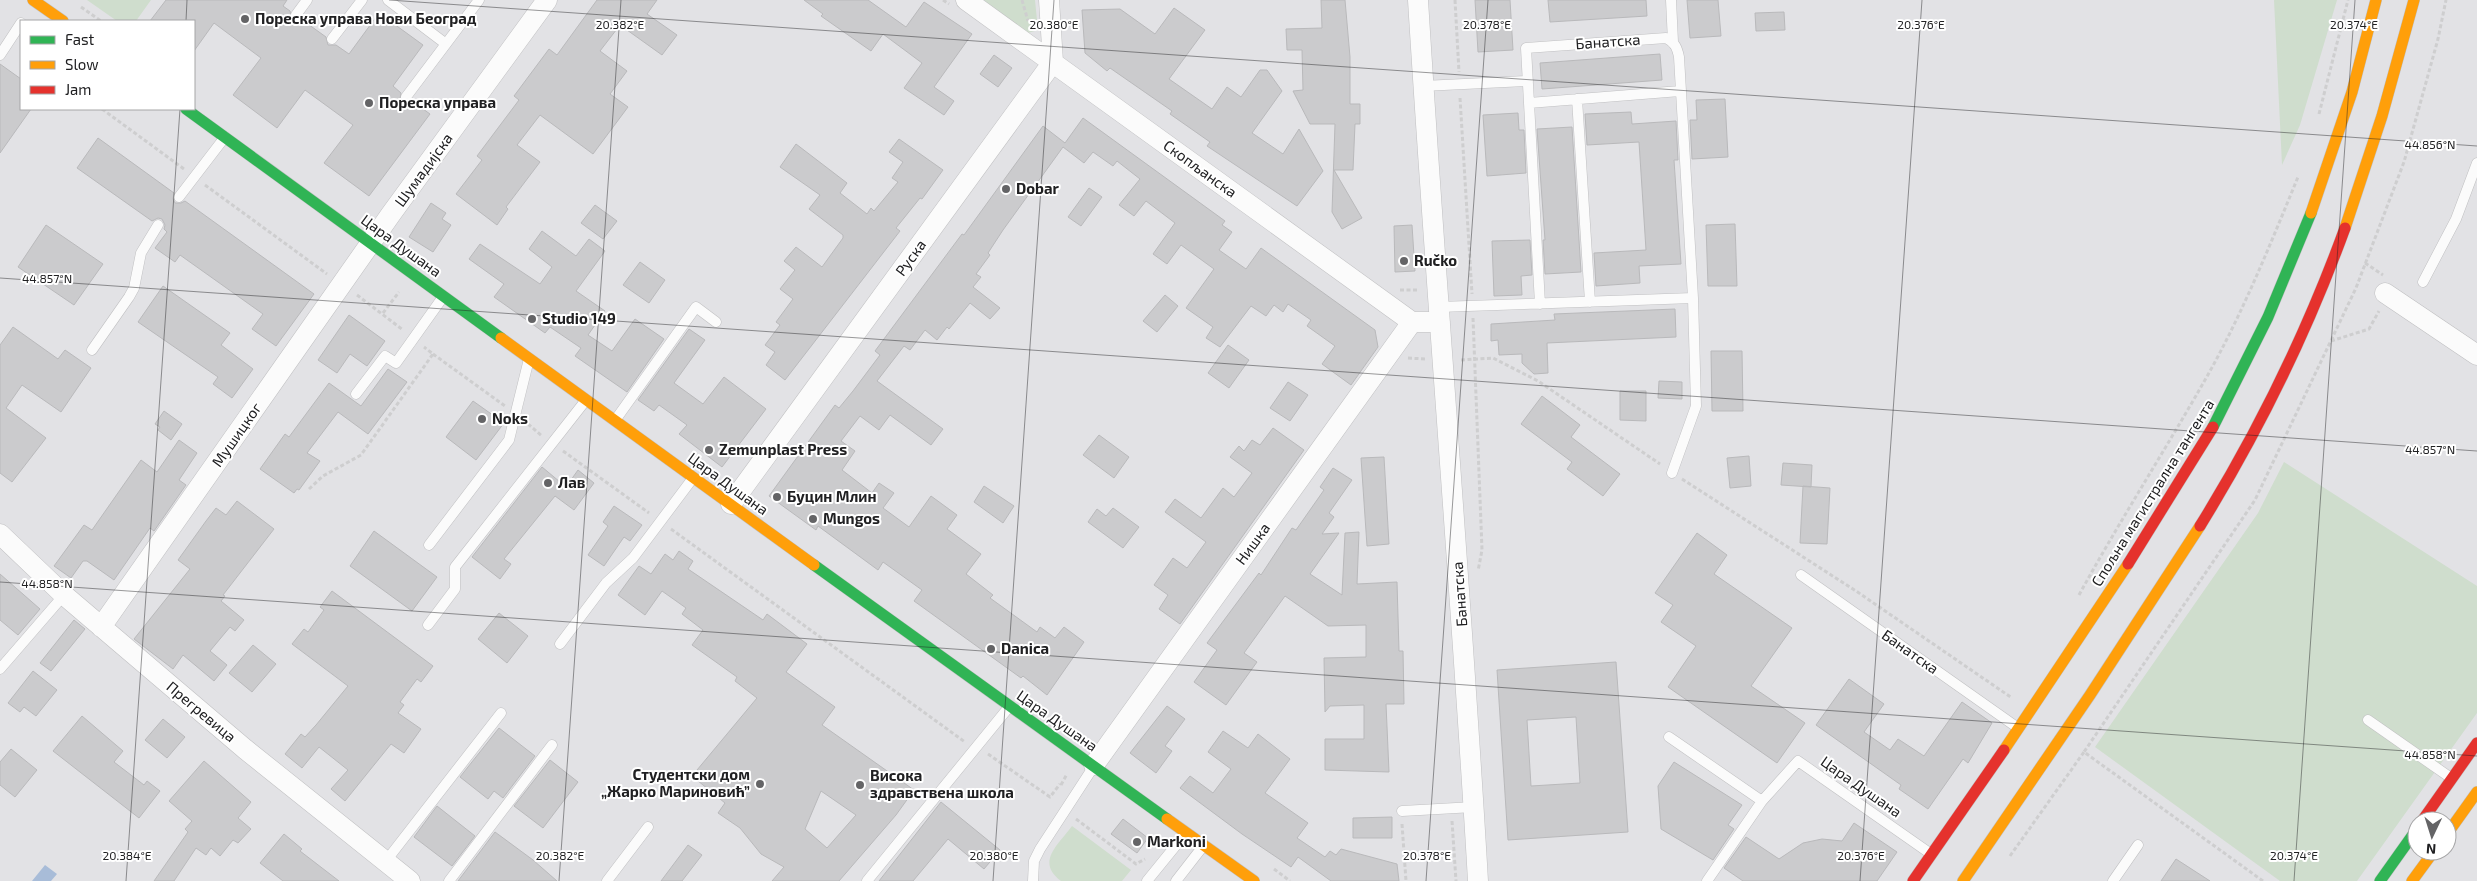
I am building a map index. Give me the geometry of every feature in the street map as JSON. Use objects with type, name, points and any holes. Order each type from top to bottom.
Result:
[{"type":"main road","name":"Спољна магистрална тангента","points":[[1914,881],[2022,731],[2190,468],[2248,362],[2294,261],[2336,145],[2376,0]]},
{"type":"main road","points":[[1963,881],[2053,752],[2223,488],[2271,404],[2309,322],[2372,150],[2404,44],[2414,0]]},
{"type":"main road","points":[[29,12],[59,20]]},
{"type":"main road","name":"Цара Душана","points":[[187,110],[372,242],[1009,706],[1254,881]]},
{"type":"main road","points":[[2039,743],[2053,752]]},
{"type":"main road","points":[[2457,813],[2468,789],[2477,743]]},
{"type":"main road","points":[[2436,811],[2468,789]]},
{"type":"main road","points":[[2380,881],[2407,843]]},
{"type":"main road","points":[[2412,881],[2427,861]]},
{"type":"street","name":"Шумадијска","points":[[372,242],[547,0]]},
{"type":"street","name":"Скопљанска","points":[[966,0],[1412,322]]},
{"type":"street","points":[[1050,0],[1053,62]]},
{"type":"street","name":"Банатска","points":[[1418,0],[1442,361],[1457,542],[1478,881]]},
{"type":"street","name":"Руска","points":[[731,504],[1053,62]]},
{"type":"street","name":"Мушицког","points":[[101,627],[372,242]]},
{"type":"street","points":[[2387,294],[2477,355]]},
{"type":"street","points":[[1412,322],[1439,314]]},
{"type":"street","name":"Нишка","points":[[1094,765],[1412,322]]},
{"type":"street","name":"Прегревица","points":[[1,538],[101,627],[245,748],[410,881]]},
{"type":"lane","points":[[296,15],[307,0]]},
{"type":"lane","points":[[332,39],[362,0]]},
{"type":"lane","points":[[388,0],[446,44]]},
{"type":"lane","points":[[406,97],[479,0]]},
{"type":"lane","points":[[1671,0],[1673,42],[1679,57],[1693,298],[1696,406],[1672,472]]},
{"type":"lane","points":[[0,55],[20,25]]},
{"type":"lane","name":"Банатска","points":[[1540,304],[1526,48],[1666,38],[1673,42]]},
{"type":"lane","points":[[1423,86],[1528,81]]},
{"type":"lane","points":[[1529,103],[1680,91]]},
{"type":"lane","points":[[1577,100],[1590,302]]},
{"type":"lane","points":[[179,197],[226,137]]},
{"type":"lane","points":[[2423,282],[2456,218],[2477,163]]},
{"type":"lane","points":[[92,350],[134,288],[141,253],[158,225]]},
{"type":"lane","points":[[356,394],[385,356],[396,363],[444,296]]},
{"type":"lane","points":[[1439,314],[1473,306],[1693,298]]},
{"type":"lane","points":[[615,419],[696,307],[716,322]]},
{"type":"lane","points":[[429,545],[509,440],[530,358]]},
{"type":"lane","points":[[428,625],[455,589],[455,567],[587,399]]},
{"type":"lane","points":[[560,644],[598,594],[632,558],[694,477]]},
{"type":"lane","name":"Банатска","points":[[1801,575],[2022,731]]},
{"type":"lane","points":[[0,669],[64,595]]},
{"type":"lane","points":[[867,881],[1009,706]]},
{"type":"lane","points":[[386,860],[500,713]]},
{"type":"lane","points":[[2368,720],[2468,789]]},
{"type":"lane","points":[[1669,738],[1762,801]]},
{"type":"lane","points":[[449,881],[552,745]]},
{"type":"lane","name":"Цара Душана","points":[[1707,881],[1762,801],[1798,761],[1932,855]]},
{"type":"lane","points":[[1033,881],[1034,861],[1040,849],[1094,765]]},
{"type":"lane","points":[[1402,811],[1474,807]]},
{"type":"lane","points":[[607,881],[648,827]]},
{"type":"lane","points":[[1147,881],[1186,832]]},
{"type":"lane","points":[[1176,881],[1204,844]]},
{"type":"lane","points":[[2113,881],[2138,845]]},
{"type":"path","points":[[1455,0],[1476,359],[1482,550],[1477,576]]},
{"type":"path","points":[[2319,116],[2348,0]]},
{"type":"path","points":[[79,5],[99,20]]},
{"type":"path","points":[[103,110],[383,313],[414,339],[516,414],[552,444],[963,741],[977,746],[1050,797],[1060,784]]},
{"type":"path","points":[[2077,598],[2115,529],[2206,378],[2249,294],[2300,172]]},
{"type":"path","points":[[1382,301],[1387,289],[1424,291]]},
{"type":"path","points":[[2330,342],[2369,329],[2387,294]]},
{"type":"path","points":[[309,489],[323,476],[360,455],[434,354]]},
{"type":"path","points":[[1442,361],[1493,358],[1538,381],[1672,472],[1856,591],[2015,700],[2019,695]]},
{"type":"path","points":[[2010,857],[2100,727]]},
{"type":"path","points":[[2084,752],[2263,881]]},
{"type":"path","points":[[1451,808],[1456,881]]},
{"type":"path","points":[[1402,811],[1406,881]]},
{"type":"green space","points":[[87,0],[151,0],[137,20],[116,20]]},
{"type":"green space","points":[[983,0],[1035,0],[1038,30],[1028,33]]},
{"type":"green space","points":[[2274,0],[2337,0],[2300,125],[2282,165]]},
{"type":"green space","points":[[2284,462],[2477,586],[2477,713],[2357,881],[2280,881],[2095,747],[2258,513]]},
{"type":"green space","points":[[1072,826],[1131,870],[1122,881],[1061,881],[1053,874],[1050,867],[1052,853]]},
{"type":"water","points":[[45,865],[57,874],[51,881],[32,881]]},
{"type":"building","name":"Пореска управа","points":[[166,0],[287,0],[283,6],[290,11],[292,20],[296,22],[301,19],[326,37],[328,45],[336,45],[349,54],[379,13],[423,45],[393,86],[401,93],[400,99],[402,103],[412,101],[430,114],[369,196],[324,163],[353,125],[305,90],[277,128],[233,95],[261,58],[214,23],[195,50],[195,20],[151,20]]},
{"type":"building","points":[[597,0],[657,0],[647,14],[677,35],[662,55],[620,25],[600,51],[627,71],[610,94],[628,107],[593,154],[540,115],[517,145],[540,162],[506,207],[508,209],[497,225],[456,194],[482,160],[477,156],[519,100],[514,96],[549,49],[557,55]]},
{"type":"building","points":[[804,0],[868,0],[906,27],[924,2],[972,34],[934,87],[954,101],[944,115],[904,88],[922,63],[883,34],[871,51],[821,16],[823,14]]},
{"type":"building","points":[[1321,0],[1345,0],[1350,57],[1350,104],[1360,104],[1360,124],[1355,124],[1353,170],[1334,170],[1362,218],[1342,229],[1332,212],[1335,124],[1310,124],[1293,91],[1303,90],[1302,50],[1287,50],[1286,29],[1322,28]]},
{"type":"building","points":[[1475,0],[1510,0],[1513,50],[1478,52]]},
{"type":"building","points":[[1548,0],[1646,0],[1647,16],[1550,22]]},
{"type":"building","points":[[1687,0],[1718,0],[1721,36],[1690,38]]},
{"type":"building","points":[[1174,8],[1205,30],[1169,79],[1212,109],[1227,87],[1241,97],[1260,70],[1267,70],[1282,91],[1252,133],[1283,154],[1299,129],[1323,171],[1297,206],[1207,146],[1210,142],[1170,114],[1172,111],[1110,68],[1107,71],[1085,53],[1082,10],[1120,9],[1155,34]]},
{"type":"building","points":[[1784,12],[1785,30],[1756,31],[1755,13]]},
{"type":"building","points":[[1660,54],[1662,80],[1542,89],[1540,63]]},
{"type":"building","points":[[994,55],[1012,68],[998,87],[980,74]]},
{"type":"building","points":[[0,64],[20,78],[20,110],[30,110],[0,153]]},
{"type":"building","points":[[1725,99],[1728,157],[1692,159],[1690,120],[1697,120],[1696,100]]},
{"type":"building","points":[[1631,112],[1632,124],[1676,121],[1678,160],[1674,160],[1681,264],[1639,266],[1640,283],[1596,286],[1594,253],[1646,250],[1639,142],[1587,145],[1585,114]]},
{"type":"building","points":[[1518,113],[1519,130],[1524,130],[1526,173],[1487,176],[1483,115]]},
{"type":"building","points":[[1083,118],[1225,221],[1222,225],[1232,232],[1219,250],[1246,269],[1261,248],[1375,330],[1378,347],[1351,385],[1322,364],[1335,346],[1307,326],[1311,320],[1288,304],[1283,312],[1274,305],[1266,316],[1251,306],[1220,347],[1206,338],[1213,327],[1186,308],[1214,269],[1181,245],[1167,264],[1153,254],[1175,223],[1146,201],[1134,216],[1119,205],[1140,179],[1117,161],[1113,166],[1093,152],[1084,163],[1063,147],[1003,230],[988,253],[990,255],[976,274],[981,277],[973,287],[1000,308],[990,319],[970,303],[949,329],[947,327],[937,340],[925,330],[910,350],[904,346],[877,381],[943,429],[931,445],[890,415],[879,430],[860,416],[841,441],[855,451],[842,470],[872,493],[879,483],[894,493],[883,508],[909,527],[931,496],[957,515],[947,529],[981,554],[966,574],[993,595],[990,598],[1037,632],[1040,627],[1055,638],[1064,627],[1084,642],[1047,695],[1023,676],[1021,678],[914,601],[922,590],[883,562],[878,570],[818,526],[816,530],[769,496],[835,405],[839,408],[880,355],[875,351],[962,234],[964,235],[1043,126],[1065,143]]},
{"type":"building","points":[[1572,127],[1581,272],[1545,274],[1543,240],[1545,240],[1537,129]]},
{"type":"building","points":[[98,138],[174,193],[173,199],[175,203],[185,201],[314,294],[276,346],[252,329],[263,314],[180,255],[175,262],[155,248],[167,232],[164,229],[165,225],[162,219],[158,218],[152,221],[77,168]]},
{"type":"building","points":[[899,139],[943,170],[922,199],[920,198],[896,228],[900,231],[785,380],[766,365],[775,352],[765,345],[780,325],[776,322],[793,299],[780,289],[795,270],[784,261],[796,247],[822,267],[843,238],[843,235],[809,209],[820,195],[780,167],[796,144],[847,183],[840,193],[867,214],[871,208],[874,211],[898,182],[892,178],[903,162],[889,152]]},
{"type":"building","points":[[1089,188],[1102,197],[1081,226],[1068,217]]},
{"type":"building","points":[[431,203],[446,213],[442,219],[451,225],[433,252],[409,237]]},
{"type":"building","points":[[595,205],[617,221],[603,239],[581,223]]},
{"type":"building","points":[[1735,224],[1737,286],[1708,286],[1706,225]]},
{"type":"building","points":[[46,225],[103,264],[74,305],[18,267]]},
{"type":"building","points":[[1412,225],[1415,271],[1395,272],[1394,226]]},
{"type":"building","points":[[542,231],[576,256],[589,239],[605,251],[576,291],[605,311],[588,335],[612,351],[635,319],[664,339],[627,392],[575,356],[581,348],[550,327],[545,333],[494,297],[504,284],[469,259],[480,244],[540,284],[552,267],[529,249]]},
{"type":"building","points":[[1530,240],[1532,275],[1521,276],[1522,295],[1494,296],[1492,241]]},
{"type":"building","points":[[640,262],[665,280],[649,303],[623,285]]},
{"type":"building","points":[[163,286],[230,333],[221,345],[253,369],[232,398],[213,384],[218,377],[138,322]]},
{"type":"building","points":[[1165,295],[1178,306],[1157,332],[1143,321]]},
{"type":"building","points":[[1675,309],[1676,337],[1547,343],[1548,373],[1534,374],[1522,363],[1522,354],[1499,355],[1498,340],[1491,341],[1491,324],[1555,320],[1554,314]]},
{"type":"building","points":[[349,315],[385,341],[367,366],[350,354],[337,373],[318,360]]},
{"type":"building","points":[[13,327],[58,359],[65,350],[91,368],[61,412],[22,385],[6,408],[46,438],[12,482],[0,473],[0,345]]},
{"type":"building","points":[[689,329],[705,340],[674,383],[703,404],[724,377],[766,409],[722,467],[679,434],[687,425],[659,405],[654,411],[638,400]]},
{"type":"building","points":[[1228,345],[1249,360],[1229,388],[1208,373]]},
{"type":"building","points":[[1711,351],[1742,351],[1743,411],[1712,411]]},
{"type":"building","points":[[388,369],[407,382],[368,434],[338,412],[307,453],[320,461],[299,490],[297,489],[294,493],[260,469],[285,434],[289,437],[329,383],[361,406]]},
{"type":"building","points":[[1659,381],[1682,382],[1682,399],[1658,398]]},
{"type":"building","points":[[1288,382],[1308,395],[1290,421],[1270,408]]},
{"type":"building","points":[[1620,391],[1646,391],[1646,421],[1620,420]]},
{"type":"building","points":[[1542,396],[1580,425],[1571,437],[1620,474],[1603,496],[1567,469],[1572,462],[1521,424]]},
{"type":"building","points":[[473,401],[504,423],[476,460],[446,437]]},
{"type":"building","points":[[164,411],[182,424],[171,440],[158,430],[160,427],[155,424]]},
{"type":"building","points":[[1273,428],[1304,450],[1180,624],[1159,609],[1168,595],[1154,585],[1173,558],[1187,568],[1206,542],[1165,512],[1175,499],[1201,518],[1223,488],[1234,497],[1252,473],[1230,457],[1239,446],[1244,451],[1252,440],[1260,445]]},
{"type":"building","points":[[1099,435],[1129,457],[1114,478],[1083,455]]},
{"type":"building","points":[[179,440],[197,453],[179,480],[186,485],[154,531],[150,528],[114,580],[87,561],[83,561],[71,578],[54,566],[84,525],[92,530],[141,460],[157,472]]},
{"type":"building","points":[[1749,456],[1751,486],[1730,488],[1727,458]]},
{"type":"building","points":[[1384,457],[1389,544],[1367,546],[1361,458]]},
{"type":"building","points":[[1783,463],[1812,465],[1811,487],[1781,485]]},
{"type":"building","points":[[542,467],[566,487],[578,470],[594,483],[574,510],[555,496],[504,559],[511,564],[500,579],[472,557]]},
{"type":"building","points":[[1333,468],[1352,480],[1329,513],[1334,517],[1322,534],[1339,533],[1310,574],[1342,595],[1345,533],[1359,532],[1357,584],[1397,582],[1399,651],[1403,651],[1404,704],[1386,704],[1389,772],[1325,770],[1325,739],[1364,739],[1364,705],[1330,706],[1325,712],[1324,658],[1366,657],[1366,625],[1328,626],[1285,596],[1244,653],[1257,662],[1226,705],[1194,682],[1217,650],[1207,643],[1259,573],[1261,575],[1292,528],[1296,530],[1324,490],[1320,487]]},
{"type":"building","points":[[984,486],[1014,506],[1003,523],[974,502]]},
{"type":"building","points":[[1803,486],[1830,488],[1827,544],[1800,543]]},
{"type":"building","points":[[237,501],[274,529],[223,595],[225,596],[221,601],[244,620],[235,631],[230,627],[210,651],[227,665],[214,681],[183,655],[173,669],[134,639],[190,569],[178,560],[206,521],[216,508],[226,515]]},
{"type":"building","points":[[614,506],[642,525],[630,541],[624,537],[604,566],[588,555],[608,526],[603,522]]},
{"type":"building","points":[[1113,508],[1139,527],[1123,548],[1088,522],[1097,509],[1106,516]]},
{"type":"building","points":[[374,531],[437,577],[412,611],[350,566]]},
{"type":"building","points":[[1697,533],[1727,555],[1714,574],[1792,628],[1751,686],[1805,723],[1777,763],[1668,687],[1696,646],[1661,622],[1673,605],[1655,593]]},
{"type":"building","points":[[679,551],[693,561],[688,569],[763,620],[767,614],[807,644],[786,672],[835,707],[822,725],[914,790],[896,815],[839,881],[772,881],[784,867],[761,854],[740,828],[718,813],[725,803],[692,776],[757,698],[735,681],[737,677],[692,645],[703,630],[682,614],[686,608],[662,591],[645,615],[618,595],[639,566],[651,574],[665,554],[673,560]],"holes":[[[821,791],[856,815],[827,848],[805,829]]]},
{"type":"building","points":[[0,574],[40,609],[18,635],[0,620]]},
{"type":"building","points":[[332,591],[433,666],[421,682],[417,679],[400,702],[404,705],[398,713],[421,729],[404,753],[391,744],[345,801],[331,789],[348,770],[319,747],[302,768],[285,754],[301,734],[305,737],[348,686],[292,644],[304,629],[308,632],[324,610],[320,607]]},
{"type":"building","points":[[499,613],[528,636],[507,663],[478,639]]},
{"type":"building","points":[[74,620],[85,629],[51,671],[40,663]]},
{"type":"building","points":[[253,645],[276,664],[252,692],[229,673]]},
{"type":"building","points":[[1616,662],[1628,832],[1508,840],[1497,670]],"holes":[[[1576,717],[1580,783],[1531,786],[1527,720]]]},
{"type":"building","points":[[33,671],[57,690],[36,716],[24,707],[20,712],[8,703]]},
{"type":"building","points":[[1849,679],[1884,704],[1864,732],[1890,750],[1898,739],[1924,756],[1962,702],[1992,723],[1968,763],[1963,759],[1928,809],[1899,789],[1901,785],[1816,725]]},
{"type":"building","points":[[1167,706],[1185,719],[1165,746],[1172,751],[1156,773],[1130,753]]},
{"type":"building","points":[[82,716],[123,751],[114,762],[144,785],[147,781],[160,791],[139,818],[53,751]]},
{"type":"building","points":[[163,719],[185,737],[167,758],[145,740]]},
{"type":"building","points":[[499,728],[535,756],[503,798],[494,791],[488,799],[460,777]]},
{"type":"building","points":[[1223,731],[1248,748],[1258,734],[1290,759],[1265,793],[1308,823],[1297,838],[1325,857],[1330,851],[1336,855],[1341,849],[1397,864],[1399,881],[1331,881],[1298,857],[1291,867],[1242,834],[1180,788],[1190,776],[1213,793],[1231,769],[1208,752]]},
{"type":"building","points":[[11,749],[37,770],[15,797],[0,785],[0,762]]},
{"type":"building","points":[[550,760],[578,782],[543,828],[514,806]]},
{"type":"building","points":[[204,761],[251,802],[238,818],[251,829],[238,843],[233,840],[220,856],[211,848],[206,855],[196,848],[174,881],[154,881],[188,832],[185,829],[192,821],[169,801]]},
{"type":"building","points":[[1674,762],[1742,805],[1728,825],[1734,829],[1713,860],[1661,829],[1658,786]]},
{"type":"building","points":[[941,802],[1000,850],[984,869],[948,839],[913,881],[879,881]]},
{"type":"building","points":[[437,806],[475,836],[452,866],[414,837]]},
{"type":"building","points":[[1392,817],[1392,838],[1353,838],[1353,818]]},
{"type":"building","points":[[1123,819],[1148,838],[1137,853],[1111,834]]},
{"type":"building","points":[[1854,823],[1897,852],[1877,881],[1743,881],[1724,868],[1746,837],[1779,859],[1803,843],[1822,839],[1842,841]]},
{"type":"building","points":[[495,832],[533,860],[557,881],[458,881]]},
{"type":"building","points":[[284,834],[302,849],[300,851],[339,881],[283,881],[260,863]]},
{"type":"building","points":[[688,845],[702,855],[682,881],[661,881]]},
{"type":"building","points":[[2176,859],[2210,881],[2161,881]]},
{"type":"traffic: fast","points":[[187,110],[501,338]]},
{"type":"traffic: fast","points":[[2213,427],[2268,317],[2311,213]]},
{"type":"traffic: fast","points":[[814,565],[1167,819]]},
{"type":"traffic: fast","points":[[2380,881],[2407,843]]},
{"type":"traffic: slow","points":[[33,0],[62,20]]},
{"type":"traffic: slow","points":[[2311,213],[2352,92],[2376,0]]},
{"type":"traffic: slow","points":[[2345,228],[2382,116],[2414,0]]},
{"type":"traffic: slow","points":[[501,338],[814,565]]},
{"type":"traffic: slow","points":[[1963,881],[2090,695],[2200,526]]},
{"type":"traffic: slow","points":[[2004,750],[2128,564]]},
{"type":"traffic: slow","points":[[2457,820],[2477,792]]},
{"type":"traffic: slow","points":[[1167,819],[1254,881]]},
{"type":"traffic: slow","points":[[2412,881],[2427,861]]},
{"type":"traffic: jam","points":[[2200,526],[2242,454],[2280,381],[2298,344],[2345,228]]},
{"type":"traffic: jam","points":[[2128,564],[2213,427]]},
{"type":"traffic: jam","points":[[2429,811],[2477,743]]},
{"type":"traffic: jam","points":[[1913,881],[2004,750]]},
{"type":"place","name":"Пореска управа Нови Београд","points":[[245,19]]},
{"type":"place","name":"Пореска управа","points":[[369,103]]},
{"type":"place","name":"Dobar","points":[[1006,189]]},
{"type":"place","name":"Ručko","points":[[1404,261]]},
{"type":"place","name":"Studio 149","points":[[532,319]]},
{"type":"place","name":"Noks","points":[[482,419]]},
{"type":"place","name":"Zemunplast Press","points":[[709,450]]},
{"type":"place","name":"Лав","points":[[548,483]]},
{"type":"place","name":"Буцин Млин","points":[[777,497]]},
{"type":"place","name":"Mungos","points":[[813,519]]},
{"type":"place","name":"Danica","points":[[991,649]]},
{"type":"place","name":"Студентски дом „Жарко Мариновић”","points":[[760,784]]},
{"type":"place","name":"Висока здравствена школа","points":[[860,785]]},
{"type":"place","name":"Markoni","points":[[1137,842]]}]
